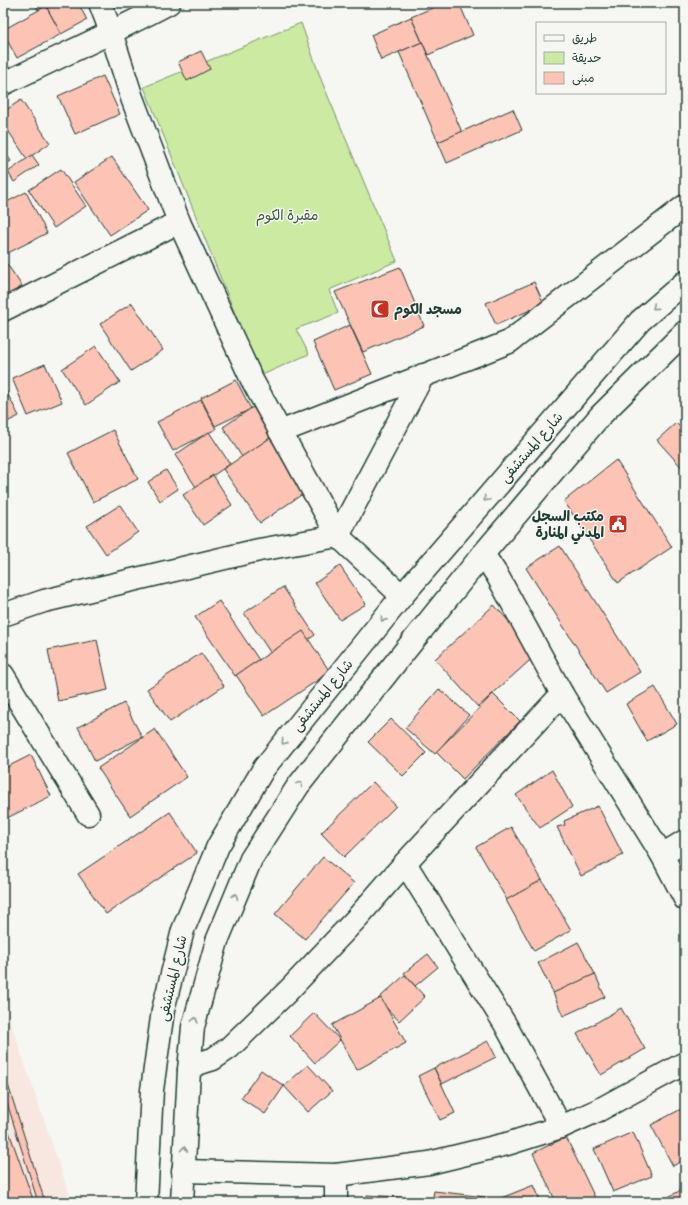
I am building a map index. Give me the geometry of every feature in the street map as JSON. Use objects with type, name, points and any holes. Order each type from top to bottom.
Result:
[{"type":"street","points":[[100,3],[132,98],[179,222],[252,380],[338,536],[402,596]]},
{"type":"street","points":[[3,84],[169,3]]},
{"type":"street","points":[[280,432],[509,342],[685,206]]},
{"type":"street","points":[[3,310],[179,222]]},
{"type":"street","name":"شارع المستشفى","points":[[146,1202],[152,1090],[162,1010],[183,930],[218,846],[264,768],[402,596],[640,320],[685,282]]},
{"type":"street","points":[[182,1202],[189,1070],[193,1027],[216,941],[251,859],[298,786],[483,554],[600,416],[685,332]]},
{"type":"street","points":[[338,536],[424,375]]},
{"type":"street","points":[[3,615],[44,602],[252,552],[338,536]]},
{"type":"street","points":[[483,554],[497,575],[562,694],[662,855],[685,899]]},
{"type":"street","points":[[3,676],[88,814]]},
{"type":"street","points":[[189,1070],[197,1064],[213,1059],[229,1048],[288,991],[352,924],[405,863],[562,694]]},
{"type":"street","points":[[662,855],[685,841]]},
{"type":"street","points":[[405,863],[501,1018],[561,1126]]},
{"type":"street","points":[[183,1171],[336,1175],[429,1163],[507,1144],[561,1126],[599,1110],[685,1063]]},
{"type":"street","points":[[336,1175],[336,1202]]},
{"type":"shaded area","points":[[3,1000],[72,1202],[3,1202]]},
{"type":"green space","name":"مقبرة الكوم","points":[[301,23],[322,82],[397,261],[329,290],[338,313],[296,329],[309,354],[260,376],[144,87]]},
{"type":"building","points":[[35,3],[53,3],[38,10]]},
{"type":"building","points":[[57,3],[78,3],[87,20],[61,34],[47,8]]},
{"type":"building","points":[[444,3],[459,3],[473,35],[428,55],[411,17]]},
{"type":"building","points":[[46,6],[61,34],[17,58],[3,33],[3,30]]},
{"type":"building","points":[[411,17],[422,42],[381,60],[371,35]]},
{"type":"building","points":[[422,42],[462,132],[438,142],[399,52]]},
{"type":"building","points":[[201,51],[210,69],[187,81],[178,62]]},
{"type":"building","points":[[103,76],[120,114],[75,134],[58,96]]},
{"type":"building","points":[[21,100],[50,143],[27,159],[3,123],[3,112]]},
{"type":"building","points":[[513,109],[522,130],[447,163],[438,142]]},
{"type":"building","points":[[3,150],[11,161],[3,166]]},
{"type":"building","points":[[32,155],[39,165],[14,182],[8,172]]},
{"type":"building","points":[[112,157],[148,210],[110,235],[74,182]]},
{"type":"building","points":[[61,169],[86,206],[54,228],[29,190]]},
{"type":"building","points":[[26,192],[47,233],[8,253],[3,243],[3,204]]},
{"type":"building","points":[[7,264],[22,286],[3,299],[3,267]]},
{"type":"building","name":"مسجد الكوم","points":[[400,267],[424,326],[363,352],[335,292]]},
{"type":"building","points":[[534,282],[544,304],[496,325],[486,303]]},
{"type":"building","points":[[132,303],[163,350],[131,371],[100,324]]},
{"type":"building","points":[[350,325],[372,374],[334,390],[313,342]]},
{"type":"building","points":[[96,346],[120,382],[86,405],[62,369]]},
{"type":"building","points":[[45,364],[62,402],[28,416],[12,378]]},
{"type":"building","points":[[236,380],[251,409],[215,426],[201,398]]},
{"type":"building","points":[[3,385],[19,416],[3,424]]},
{"type":"building","points":[[201,400],[216,429],[173,451],[157,422]]},
{"type":"building","points":[[253,407],[273,436],[242,457],[223,427]]},
{"type":"building","points":[[676,423],[685,432],[685,471],[657,440]]},
{"type":"building","points":[[113,430],[138,479],[93,502],[68,453]]},
{"type":"building","points":[[209,432],[230,464],[196,487],[175,455]]},
{"type":"building","points":[[270,438],[307,491],[260,523],[223,469]]},
{"type":"building","name":"مكتب السجل المدني المنارة","points":[[616,460],[672,547],[618,583],[564,501]]},
{"type":"building","points":[[166,470],[178,489],[160,501],[148,482]]},
{"type":"building","points":[[213,475],[232,505],[203,525],[183,495]]},
{"type":"building","points":[[120,505],[138,532],[106,554],[87,526]]},
{"type":"building","points":[[560,546],[640,672],[606,693],[526,568]]},
{"type":"building","points":[[340,566],[366,604],[340,620],[315,583]]},
{"type":"building","points":[[283,587],[315,635],[276,661],[244,613]]},
{"type":"building","points":[[219,601],[259,660],[235,676],[195,617]]},
{"type":"building","points":[[494,605],[538,653],[478,707],[435,659]]},
{"type":"building","points":[[303,631],[330,672],[264,716],[236,675]]},
{"type":"building","points":[[97,640],[108,690],[58,701],[48,650]]},
{"type":"building","points":[[201,653],[224,686],[170,722],[147,689]]},
{"type":"building","points":[[655,687],[677,724],[647,741],[626,704]]},
{"type":"building","points":[[439,689],[469,715],[435,754],[405,728]]},
{"type":"building","points":[[493,694],[520,721],[463,779],[436,752]]},
{"type":"building","points":[[124,703],[142,737],[95,761],[78,727]]},
{"type":"building","points":[[391,719],[426,753],[403,776],[368,742]]},
{"type":"building","points":[[155,729],[187,777],[130,816],[98,768]]},
{"type":"building","points":[[31,755],[51,796],[3,820],[3,769]]},
{"type":"building","points":[[552,770],[572,807],[540,828],[516,795]]},
{"type":"building","points":[[373,782],[396,806],[344,857],[321,833]]},
{"type":"building","points":[[598,806],[623,855],[581,876],[557,827],[565,825],[564,821]]},
{"type":"building","points":[[170,812],[197,853],[106,914],[78,874]]},
{"type":"building","points":[[511,827],[542,880],[507,900],[476,847]]},
{"type":"building","points":[[323,857],[354,883],[305,939],[275,914]]},
{"type":"building","points":[[542,880],[571,930],[534,951],[506,900]]},
{"type":"building","points":[[578,942],[595,974],[555,996],[538,963]]},
{"type":"building","points":[[428,954],[438,967],[415,986],[404,973]]},
{"type":"building","points":[[595,974],[605,997],[563,1016],[553,993]]},
{"type":"building","points":[[405,975],[425,997],[399,1021],[378,999]]},
{"type":"building","points":[[381,998],[406,1043],[357,1070],[332,1025]]},
{"type":"building","points":[[621,1008],[645,1049],[601,1075],[577,1034]]},
{"type":"building","points":[[314,1013],[340,1040],[315,1063],[290,1036]]},
{"type":"building","points":[[488,1041],[496,1057],[442,1084],[434,1068]]},
{"type":"building","points":[[308,1065],[332,1091],[308,1112],[284,1086]]},
{"type":"building","points":[[434,1068],[455,1113],[440,1120],[418,1076]]},
{"type":"building","points":[[3,1069],[45,1202],[38,1202],[3,1090]]},
{"type":"building","points":[[261,1070],[284,1086],[265,1114],[241,1098]]},
{"type":"building","points":[[685,1107],[685,1159],[673,1166],[651,1125]]},
{"type":"building","points":[[3,1115],[34,1202],[3,1202]]},
{"type":"building","points":[[633,1132],[652,1176],[613,1192],[594,1149]]},
{"type":"building","points":[[566,1137],[597,1202],[556,1202],[533,1153]]},
{"type":"building","points":[[534,1185],[541,1202],[497,1202],[496,1200]]},
{"type":"building","points":[[685,1188],[685,1202],[659,1202]]},
{"type":"building","points":[[434,1191],[485,1197],[484,1202],[432,1202]]},
{"type":"building","points":[[367,1195],[429,1199],[429,1202],[367,1202]]},
{"type":"place","name":"مسجد الكوم","points":[[380,309]]},
{"type":"place","name":"مكتب السجل المدني المنارة","points":[[618,524]]}]
